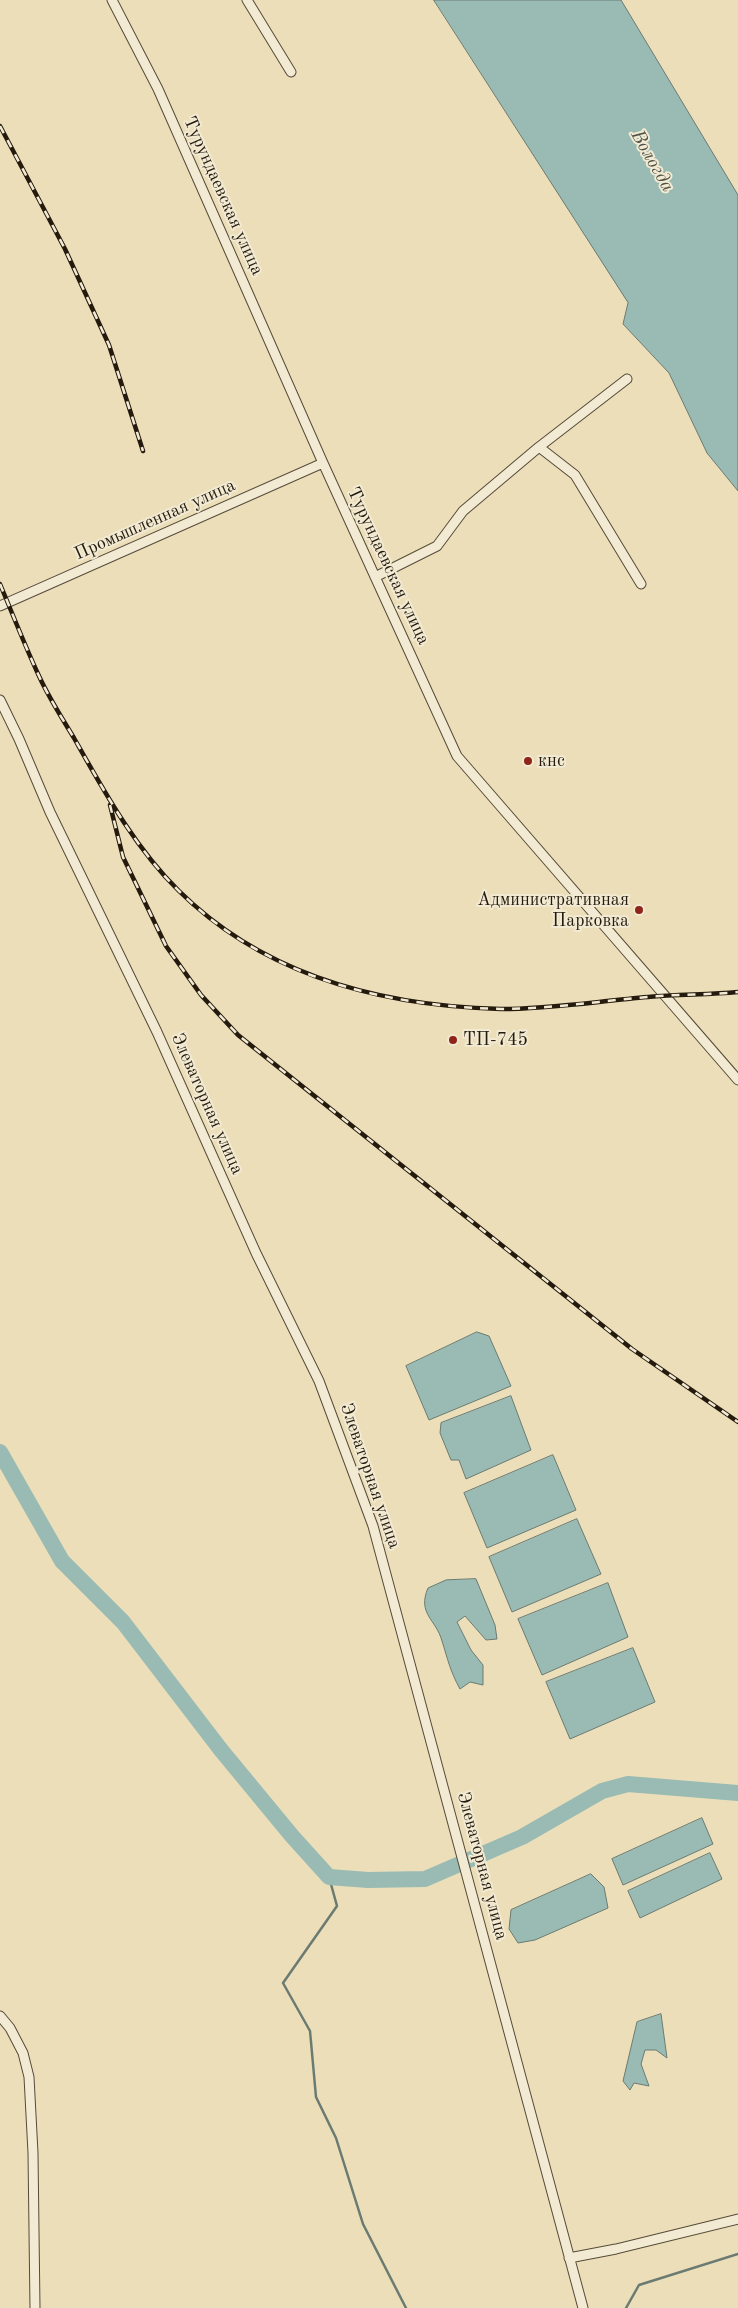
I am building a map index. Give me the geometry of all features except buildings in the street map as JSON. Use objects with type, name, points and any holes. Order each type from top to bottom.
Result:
[{"type":"street","name":"Турундаевская улица","points":[[112,0],[158,89],[323,463],[457,756],[738,1080]]},
{"type":"street","points":[[247,0],[291,72]]},
{"type":"street","points":[[375,578],[436,546],[463,511],[539,447],[627,379]]},
{"type":"street","points":[[539,447],[575,475],[641,584]]},
{"type":"street","name":"Промышленная улица","points":[[0,606],[323,463]]},
{"type":"street","name":"Элеваторная улица","points":[[0,700],[50,812],[157,1032],[256,1253],[319,1382],[373,1526],[582,2305]]},
{"type":"street","points":[[0,2016],[10,2028],[23,2053],[29,2077],[33,2162],[35,2308]]},
{"type":"street","points":[[569,2258],[616,2249],[738,2219]]},
{"type":"water","name":"Вологда","points":[[434,0],[621,0],[738,195],[738,491],[707,453],[669,373],[623,324],[628,303]]},
{"type":"water","points":[[477,1332],[489,1336],[511,1386],[429,1420],[406,1366]]},
{"type":"water","points":[[511,1396],[531,1450],[466,1479],[459,1460],[451,1460],[440,1433],[441,1423]]},
{"type":"water","points":[[553,1455],[576,1510],[487,1548],[464,1493]]},
{"type":"water","points":[[577,1519],[601,1574],[512,1612],[489,1557]]},
{"type":"water","points":[[476,1579],[495,1625],[497,1639],[486,1640],[465,1616],[457,1622],[471,1650],[483,1665],[483,1685],[470,1682],[460,1689],[451,1671],[439,1633],[426,1610],[425,1597],[428,1588],[446,1580]]},
{"type":"water","points":[[608,1583],[628,1637],[542,1675],[518,1619]]},
{"type":"water","points":[[633,1648],[655,1702],[570,1739],[546,1682]]},
{"type":"water","points":[[702,1818],[713,1844],[623,1885],[612,1859]]},
{"type":"water","points":[[710,1853],[722,1879],[640,1918],[628,1891]]},
{"type":"water","points":[[591,1874],[604,1887],[608,1908],[535,1940],[518,1943],[509,1929],[511,1910]]},
{"type":"water","points":[[661,2014],[667,2058],[656,2050],[645,2050],[641,2064],[649,2086],[634,2083],[630,2090],[623,2081],[637,2022]]},
{"type":"waterway","points":[[0,1452],[62,1561],[123,1622],[221,1750],[292,1836],[329,1877],[368,1880],[425,1879],[522,1837],[602,1791],[628,1784],[738,1793]]},
{"type":"waterway","points":[[329,1877],[337,1906],[283,1983],[310,2031],[316,2097],[336,2138],[363,2224],[406,2308]]},
{"type":"waterway","points":[[626,2308],[639,2285],[738,2254]]},
{"type":"railway","points":[[0,126],[65,249],[109,345],[143,451]]},
{"type":"railway","points":[[0,584],[47,692],[134,838],[179,891],[213,921],[249,945],[288,965],[328,981],[370,993],[457,1007],[519,1009],[659,996],[738,992]]},
{"type":"railway","points":[[110,805],[123,857],[166,946],[201,995],[238,1035],[632,1349],[738,1422]]},
{"type":"place","name":"кнс","points":[[528,761]]},
{"type":"place","name":"Административная Парковка","points":[[639,910]]},
{"type":"place","name":"ТП-745","points":[[453,1040]]}]
